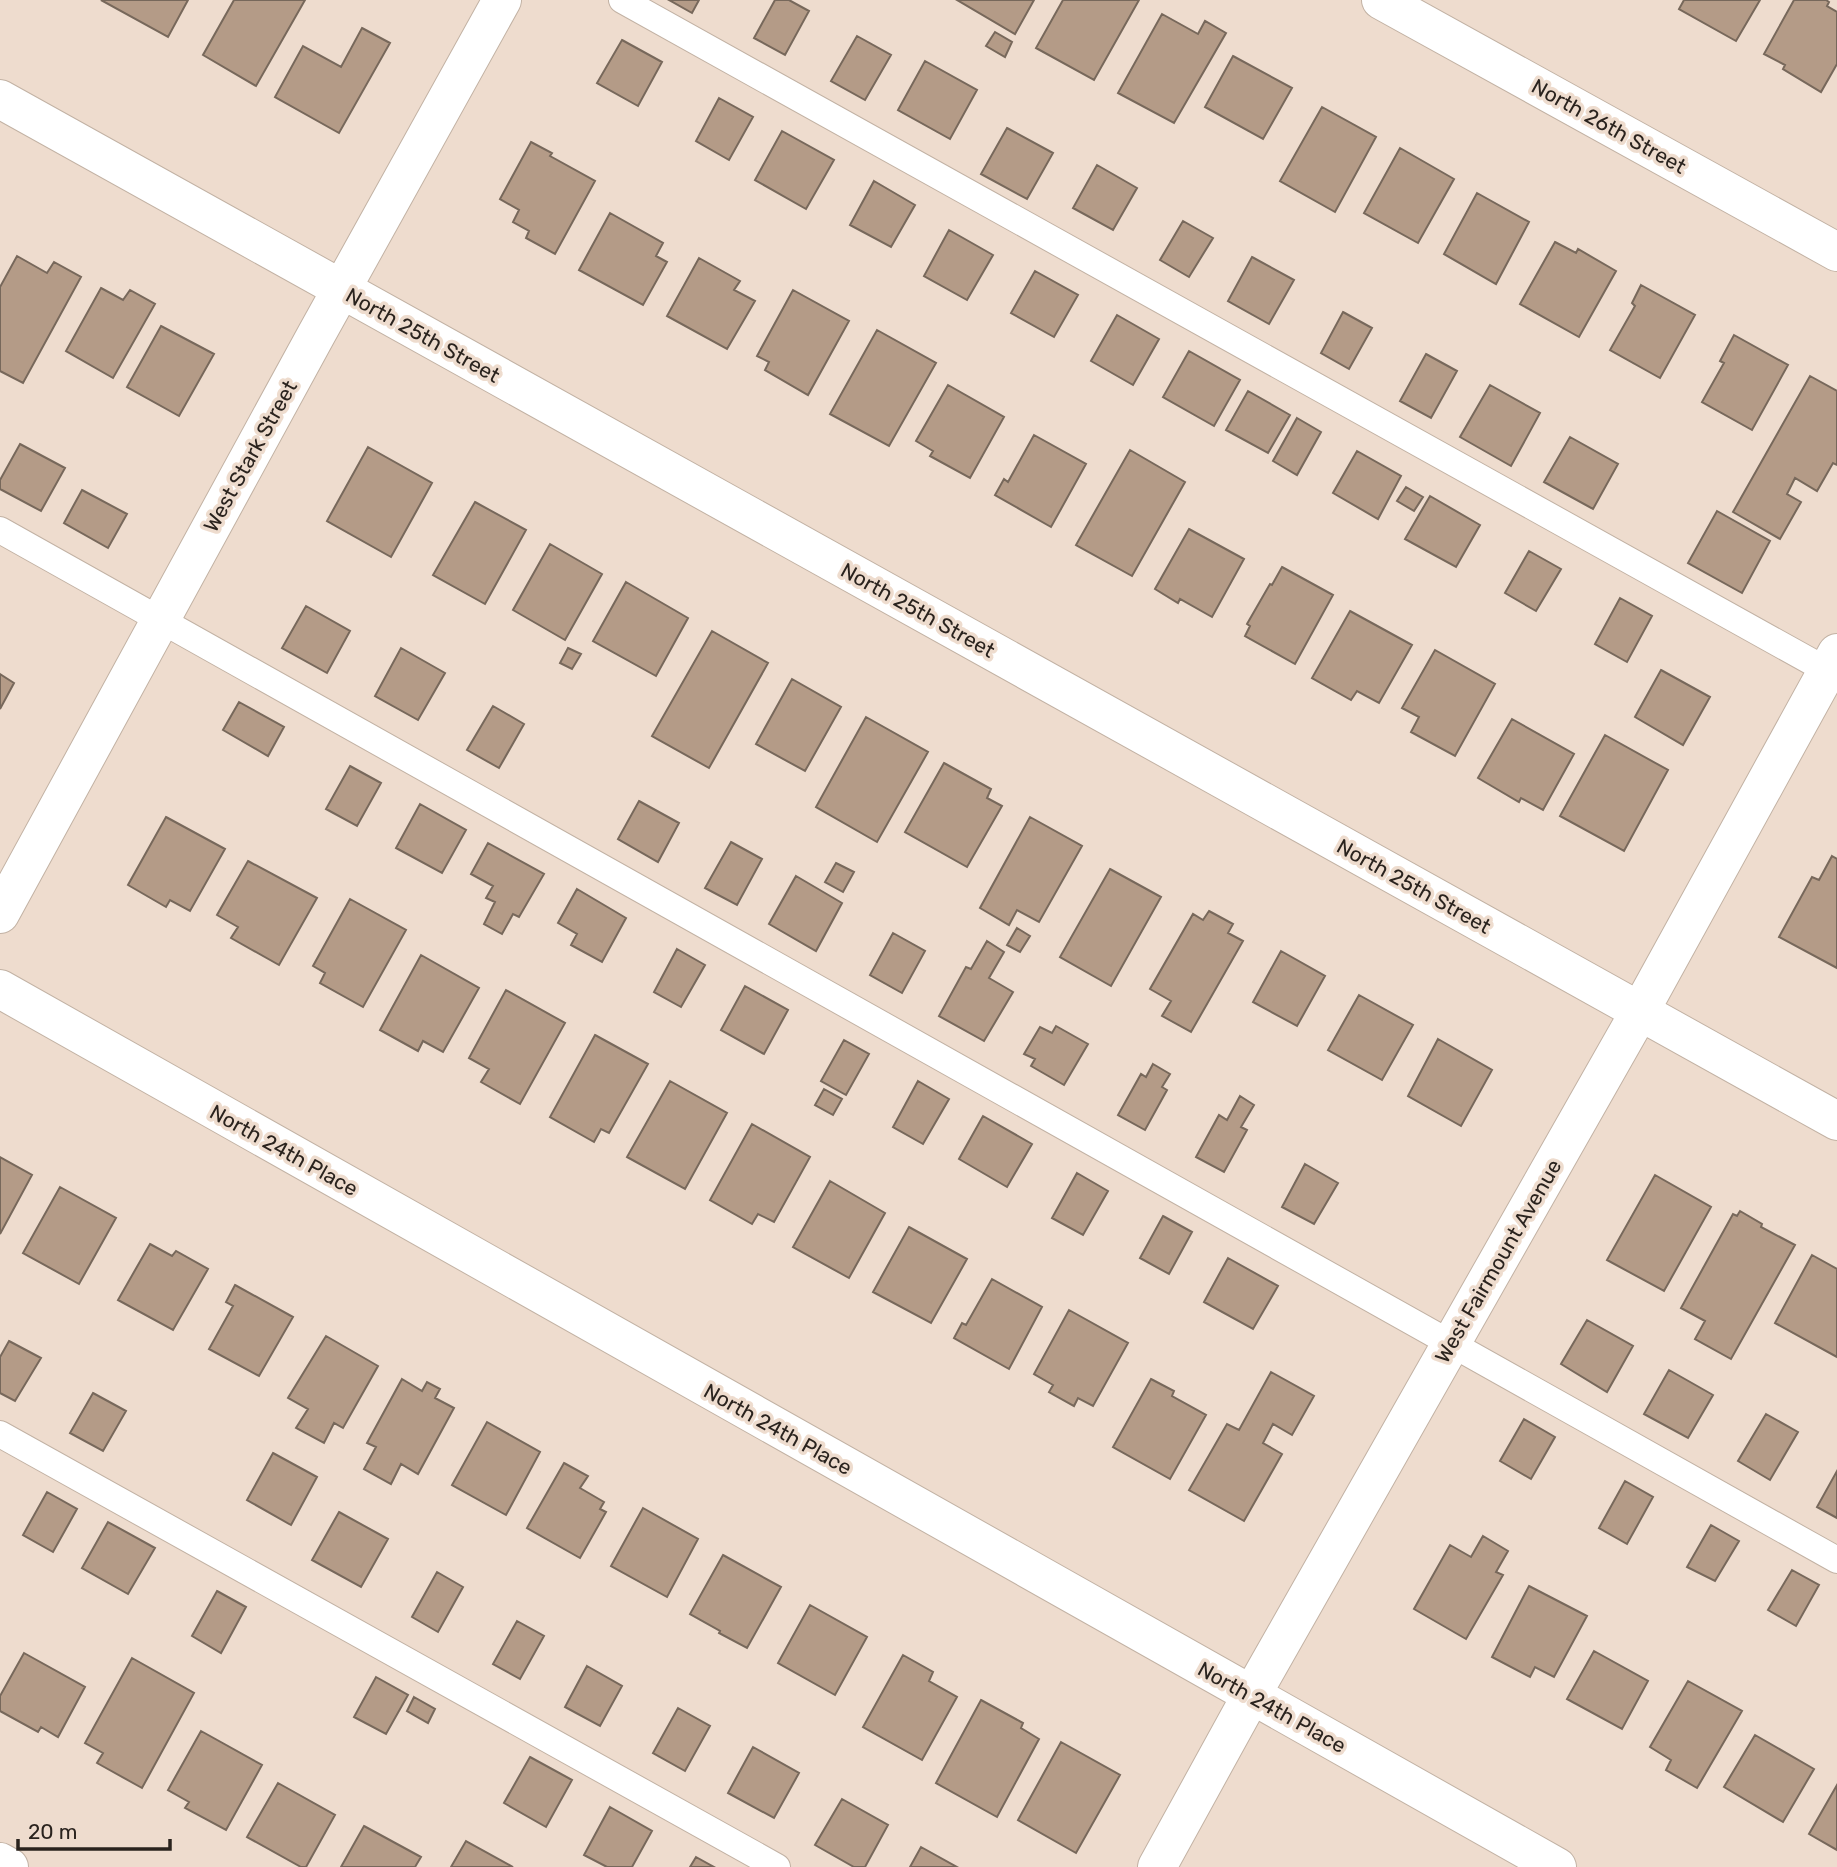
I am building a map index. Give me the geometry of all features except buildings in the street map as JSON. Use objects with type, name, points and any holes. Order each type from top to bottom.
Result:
[{"type":"street","name":"West Stark Street","points":[[0,914],[502,0]]},
{"type":"street","name":"North 26th Street","points":[[1381,0],[1837,252]]},
{"type":"street","name":"North 25th Street","points":[[0,99],[1837,1121]]},
{"type":"street","name":"West Fairmount Avenue","points":[[1157,1867],[1251,1696],[1834,667]]},
{"type":"street","name":"North 24th Place","points":[[0,989],[1557,1867]]},
{"type":"street","points":[[0,1862],[9,1867]]},
{"type":"lane","points":[[622,0],[1834,667]]},
{"type":"lane","points":[[0,530],[1837,1560]]},
{"type":"lane","points":[[0,1434],[777,1867]]}]
